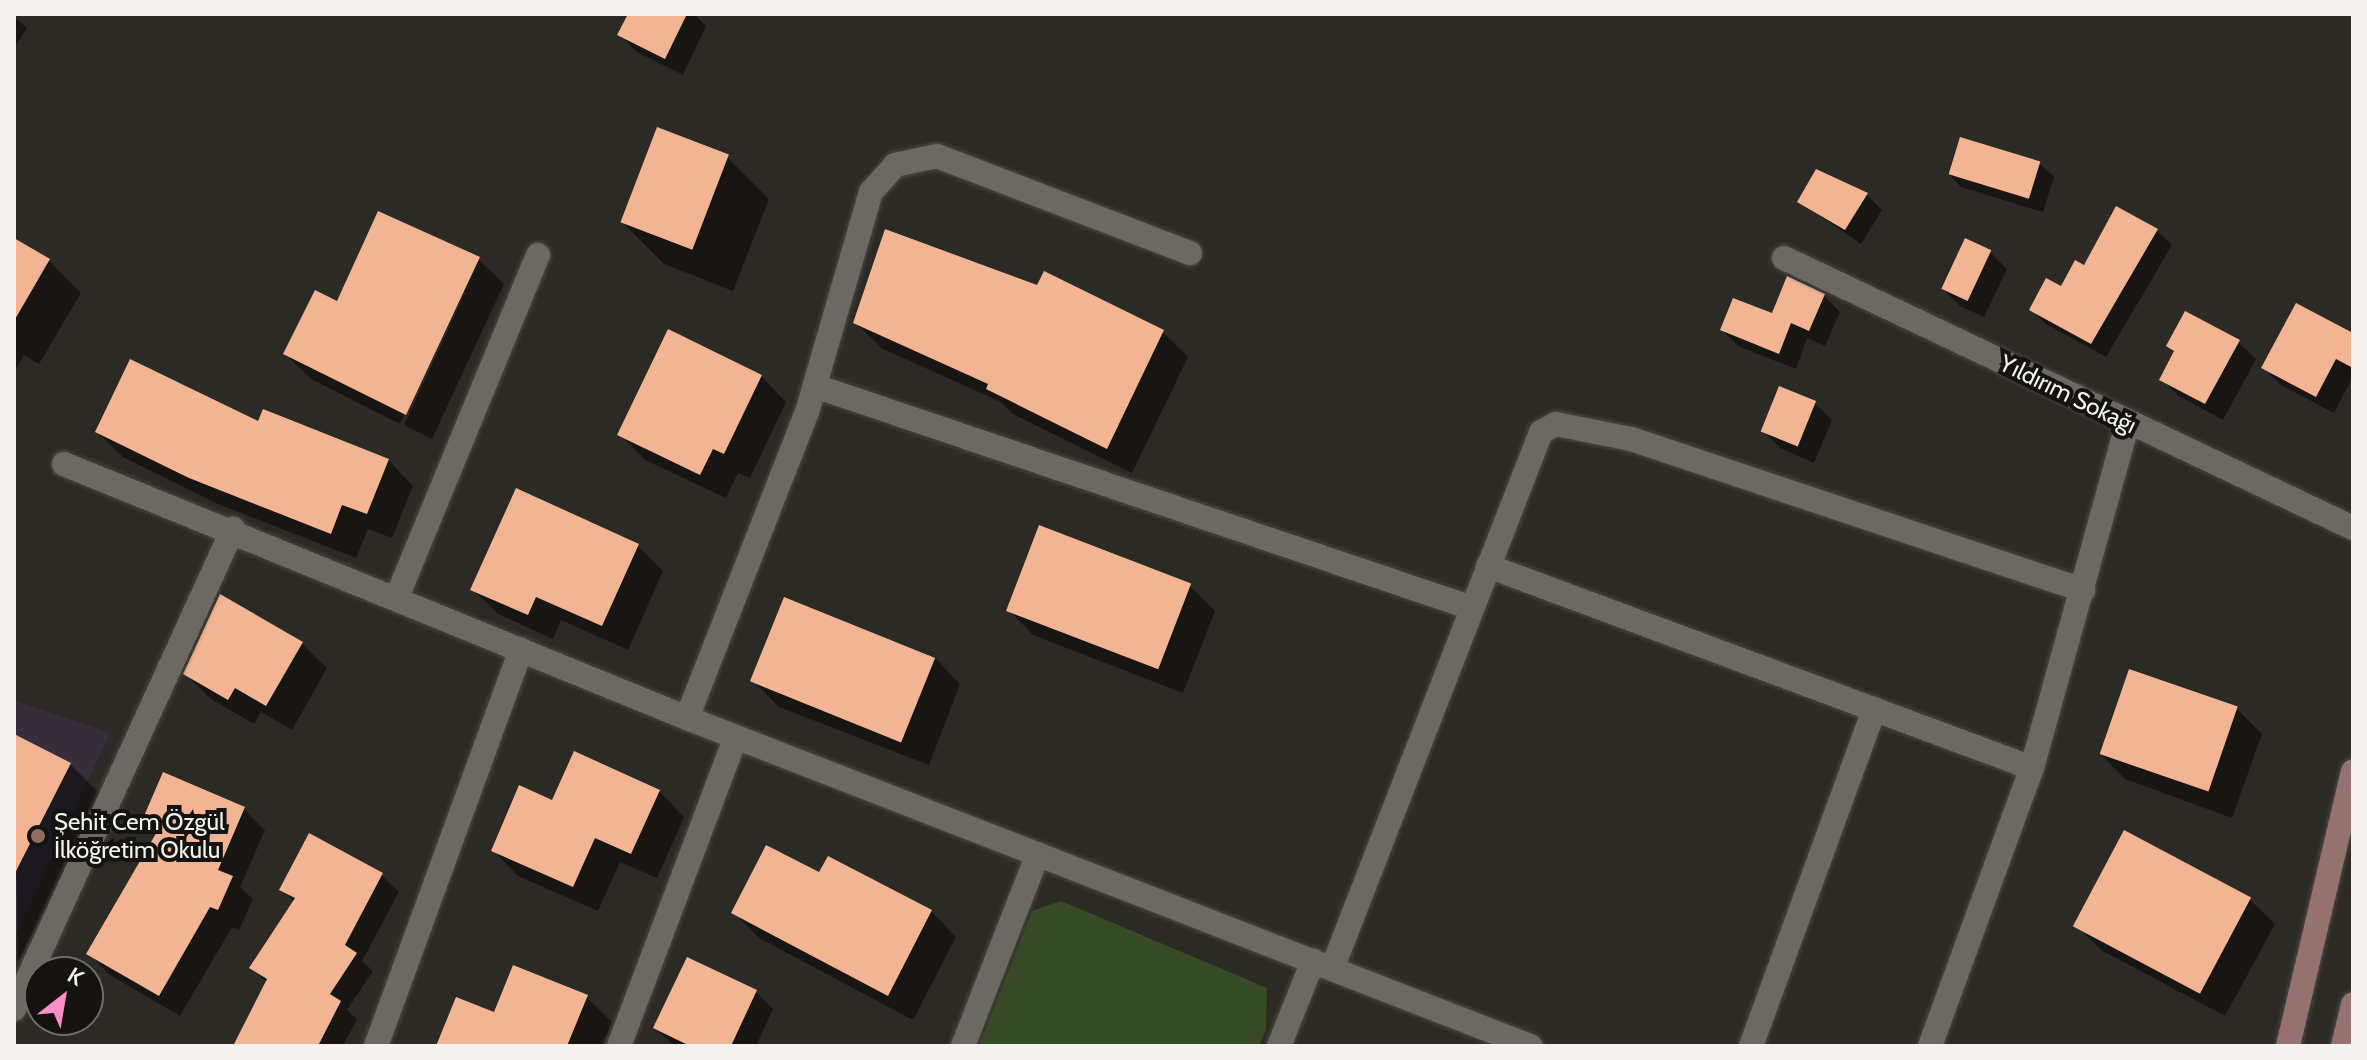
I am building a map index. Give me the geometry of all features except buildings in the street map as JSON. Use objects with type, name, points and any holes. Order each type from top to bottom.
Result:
[{"type":"main road","points":[[2288,1046],[2353,772]]},
{"type":"main road","points":[[2343,1046],[2353,1004]]},
{"type":"street","points":[[687,718],[815,386],[871,192],[895,165],[937,156],[1190,253]]},
{"type":"street","points":[[397,597],[538,255]]},
{"type":"street","name":"Yıldırım Sokağı","points":[[1784,258],[2353,528]]},
{"type":"street","points":[[815,386],[1472,608]]},
{"type":"street","points":[[1930,1046],[2032,768],[2128,423]]},
{"type":"street","points":[[1279,1046],[1322,965],[1472,608],[1541,432],[1556,424],[1631,439],[2083,590]]},
{"type":"street","points":[[64,464],[233,529],[687,718],[1530,1046]]},
{"type":"street","points":[[14,1009],[233,529]]},
{"type":"street","points":[[1488,566],[2032,768]]},
{"type":"street","points":[[376,1046],[521,650]]},
{"type":"street","points":[[1751,1046],[1874,709]]},
{"type":"street","points":[[619,1046],[736,737]]},
{"type":"street","points":[[963,1046],[1038,854]]},
{"type":"shaded area","name":"Şehit Cem Özgül İlköğretim Okulu","points":[[14,701],[110,733],[14,938]]},
{"type":"green space","points":[[1061,901],[1267,988],[1266,1030],[1259,1046],[979,1046],[1032,911]]},
{"type":"place","name":"Şehit Cem Özgül İlköğretim Okulu","points":[[38,836]]}]
